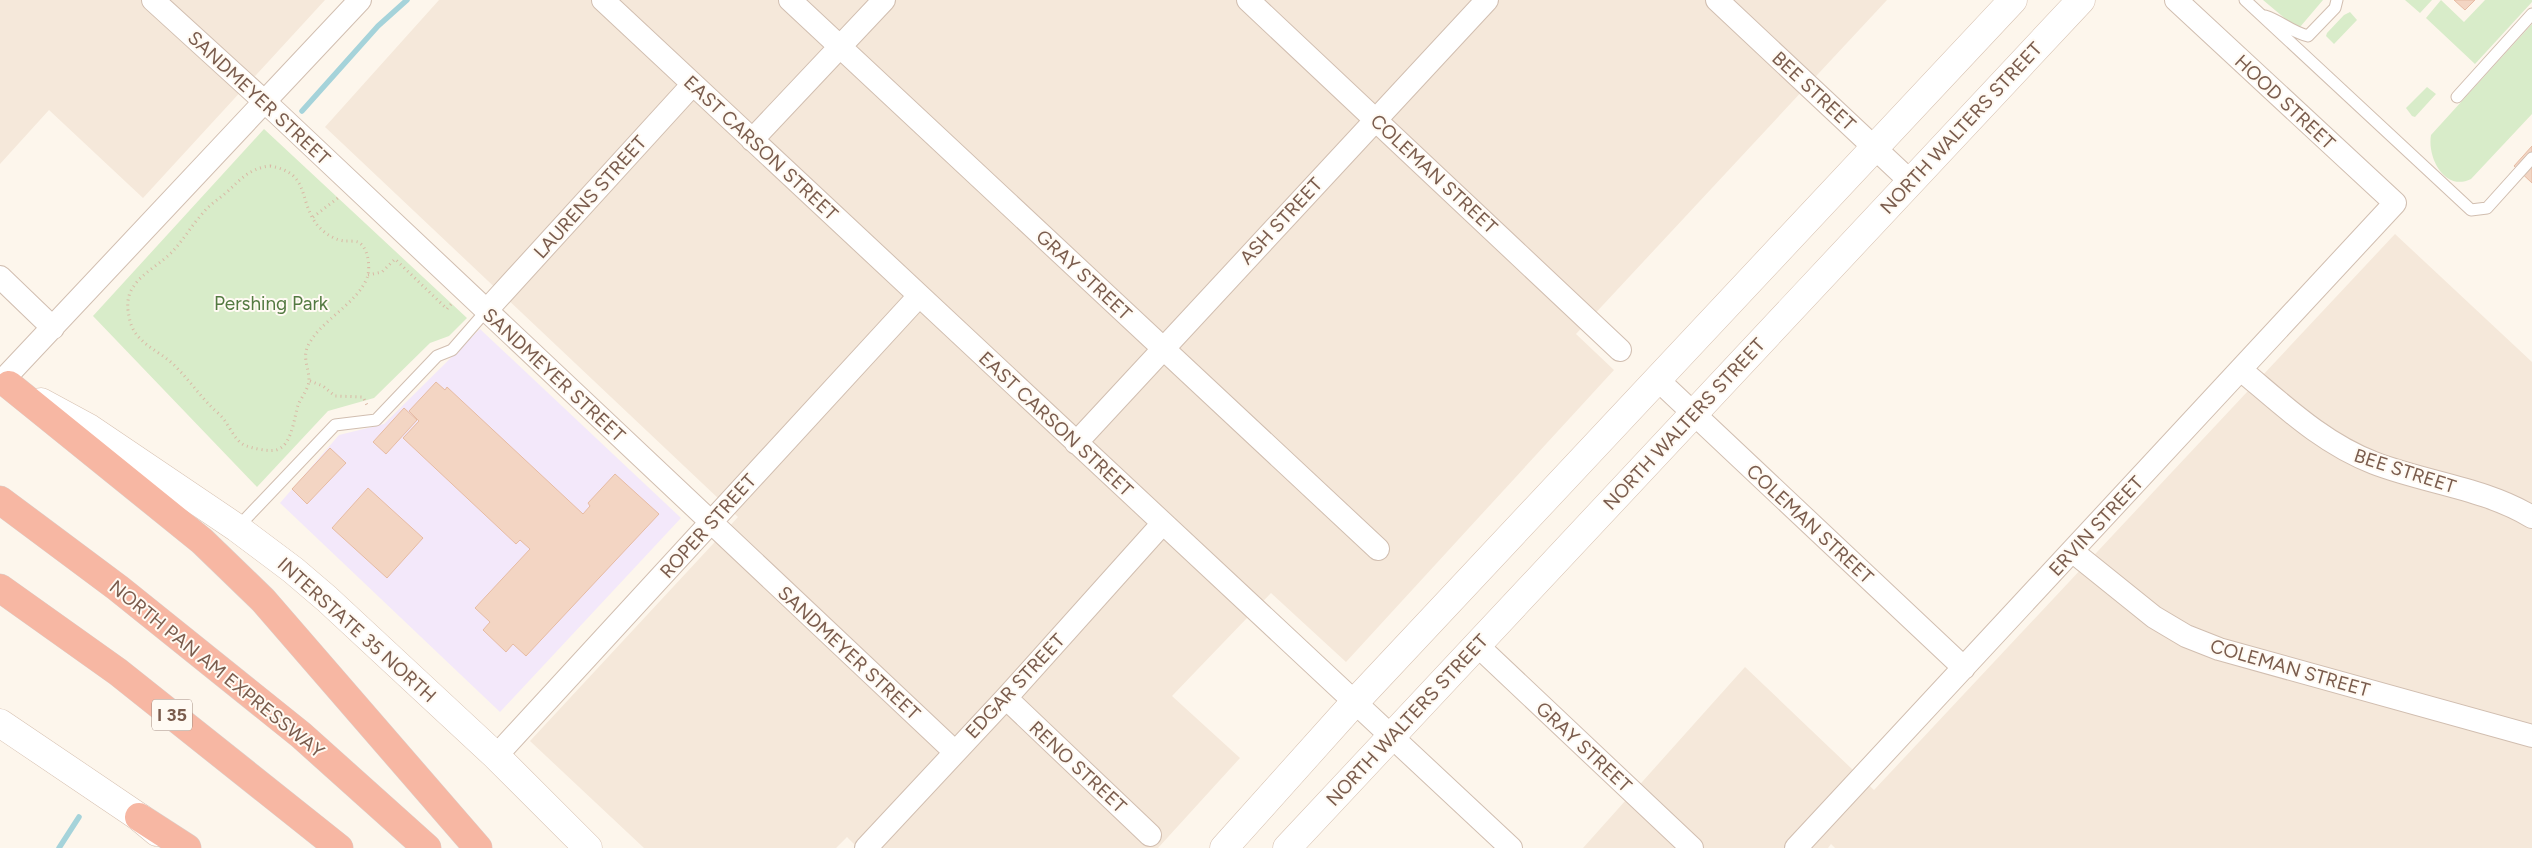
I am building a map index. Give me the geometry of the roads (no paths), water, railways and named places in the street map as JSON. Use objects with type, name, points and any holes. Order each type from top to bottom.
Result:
[{"type":"highway","points":[[3,381],[202,541],[263,600],[478,848]]},
{"type":"highway","name":"NORTH PAN AM EXPRESSWAY","points":[[0,500],[118,588],[301,735],[427,848]]},
{"type":"highway","name":"I 35","points":[[0,588],[118,672],[339,848]]},
{"type":"highway","points":[[139,817],[188,848]]},
{"type":"main road","points":[[1224,848],[1354,703],[2013,0]]},
{"type":"main road","name":"NORTH WALTERS STREET","points":[[1287,848],[2081,0]]},
{"type":"main road","name":"INTERSTATE 35 NORTH","points":[[3,381],[89,428],[237,528],[327,599],[496,756],[588,848]]},
{"type":"main road","points":[[0,724],[139,817],[175,848]]},
{"type":"street","name":"SANDMEYER STREET","points":[[153,0],[265,102],[955,752]]},
{"type":"street","points":[[3,381],[360,0]]},
{"type":"street","name":"EAST CARSON STREET","points":[[603,0],[1511,848]]},
{"type":"street","name":"GRAY STREET","points":[[790,0],[1378,549]]},
{"type":"street","points":[[752,140],[884,0]]},
{"type":"street","name":"COLEMAN STREET","points":[[1248,0],[1620,350]]},
{"type":"street","name":"ASH STREET","points":[[1076,443],[1375,118],[1487,0]]},
{"type":"street","name":"BEE STREET","points":[[1717,0],[1911,182]]},
{"type":"street","name":"HOOD STREET","points":[[2176,0],[2395,203]]},
{"type":"street","name":"LAURENS STREET","points":[[486,311],[694,84]]},
{"type":"street","name":"ERVIN STREET","points":[[1796,848],[2395,203]]},
{"type":"street","points":[[0,277],[53,328]]},
{"type":"street","name":"ROPER STREET","points":[[496,756],[919,296]]},
{"type":"street","name":"BEE STREET","points":[[2241,370],[2301,422],[2342,449],[2375,463],[2502,502],[2532,517]]},
{"type":"street","name":"COLEMAN STREET","points":[[1657,379],[1964,668]]},
{"type":"street","name":"EDGAR STREET","points":[[866,848],[1006,698],[1163,523]]},
{"type":"street","name":"COLEMAN STREET","points":[[2072,551],[2154,617],[2186,636],[2219,649],[2532,736]]},
{"type":"street","name":"GRAY STREET","points":[[1478,646],[1692,848]]},
{"type":"street","name":"RENO STREET","points":[[1006,698],[1150,835]]},
{"type":"lane","points":[[2245,0],[2471,210],[2486,208],[2532,158]]},
{"type":"lane","points":[[2261,15],[2279,20],[2295,33],[2308,36],[2335,8],[2337,0]]},
{"type":"lane","points":[[2457,97],[2532,14]]},
{"type":"lane","points":[[237,528],[335,425],[376,420],[437,356],[452,350],[486,311]]},
{"type":"waterway","points":[[302,111],[378,26],[407,0]]},
{"type":"waterway","points":[[59,848],[79,817]]},
{"type":"park label","name":"Pershing Park","points":[[271,303]]}]
